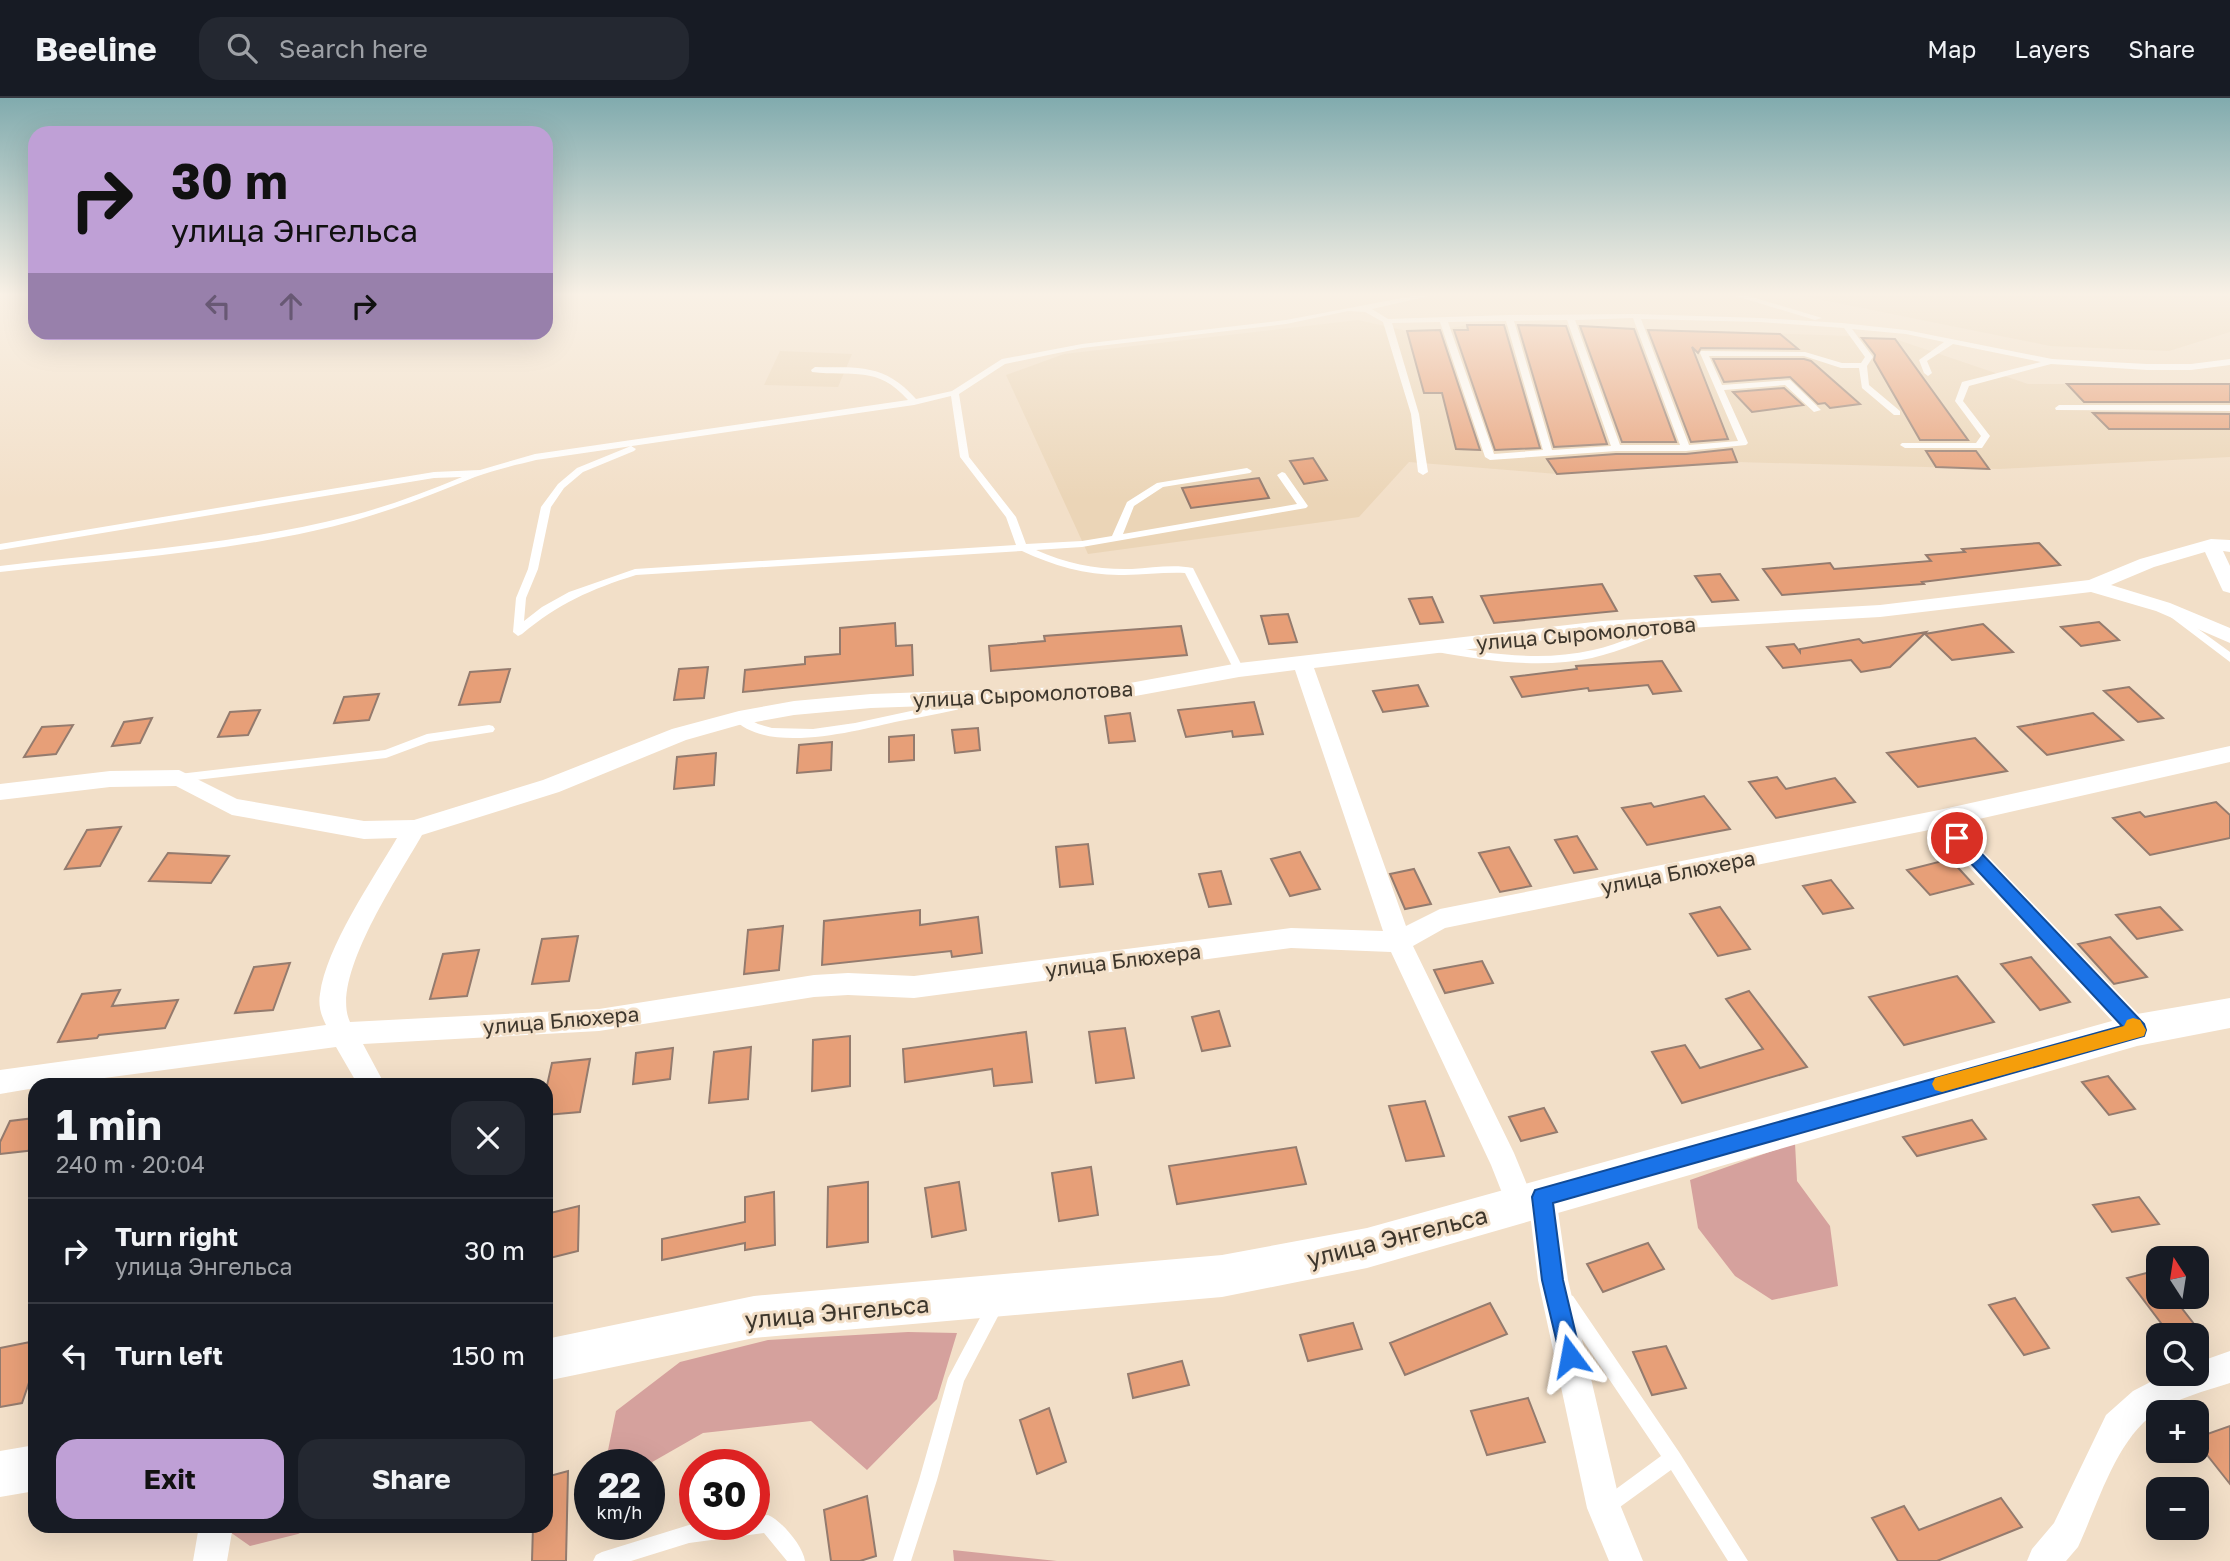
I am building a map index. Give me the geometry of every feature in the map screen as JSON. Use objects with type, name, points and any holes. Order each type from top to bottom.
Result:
[{"type":"main road","name":"улица Энгельса","points":[[553,1359],[754,1317],[1222,1276],[1367,1248],[2137,1030],[2230,1013]]},
{"type":"main road","points":[[0,1474],[28,1469]]},
{"type":"street","name":"улица Сыромолотова","points":[[179,778],[232,807],[364,830],[414,829],[551,786],[680,734],[739,718],[833,704],[1119,692],[1239,670],[1602,627],[1844,615],[2092,586],[2147,563],[2221,546]]},
{"type":"street","points":[[2221,546],[2230,587]]},
{"type":"street","points":[[2092,586],[2163,607],[2230,636]]},
{"type":"street","points":[[1303,664],[1399,942],[1504,1162],[1531,1200],[1553,1280],[1604,1508],[1626,1561]]},
{"type":"street","name":"улица Блюхера","points":[[0,1082],[345,1034],[600,1020],[814,986],[848,984],[914,987],[1291,938],[1399,942],[1440,919],[1939,819],[2230,754]]},
{"type":"street","points":[[0,792],[88,781],[179,778]]},
{"type":"street","points":[[1939,819],[2137,1030]]},
{"type":"street","points":[[368,1078],[332,1009],[331,989],[360,925],[414,829]]},
{"type":"street","points":[[2044,1561],[2066,1535],[2117,1426],[2144,1402],[2173,1387],[2230,1367]]},
{"type":"street","points":[[210,1561],[215,1533]]},
{"type":"lane","points":[[0,569],[198,546],[296,531],[368,514],[427,495],[481,472],[535,457],[914,402],[955,393],[1002,362]]},
{"type":"lane","points":[[1399,362],[1415,414],[1423,472]]},
{"type":"lane","points":[[1458,362],[1490,457],[1743,443],[1708,362]]},
{"type":"lane","points":[[1523,362],[1549,454]]},
{"type":"lane","points":[[1586,362],[1616,448]]},
{"type":"lane","points":[[1654,362],[1686,448]]},
{"type":"lane","points":[[1832,362],[1863,366]]},
{"type":"lane","points":[[1865,362],[1863,366],[1865,386],[1897,413]]},
{"type":"lane","points":[[1924,362],[1928,373]]},
{"type":"lane","points":[[1905,445],[1979,446],[1986,436],[1959,401],[1965,384],[2051,362]]},
{"type":"lane","points":[[2057,362],[2147,367],[2225,362]]},
{"type":"lane","points":[[815,370],[875,372],[900,384],[914,402]]},
{"type":"lane","points":[[1720,388],[1787,382],[1817,410]]},
{"type":"lane","points":[[955,393],[965,457],[1012,517],[1022,547],[1057,563],[1094,569],[1131,572],[1173,568],[1189,570],[1239,670]]},
{"type":"lane","points":[[2059,408],[2230,408]]},
{"type":"lane","points":[[650,441],[580,470],[561,486],[546,507],[533,569],[521,598],[518,632],[545,607],[588,586],[635,572],[1082,544],[1303,506],[1282,475]]},
{"type":"lane","points":[[1116,538],[1130,504],[1160,485],[1247,471]]},
{"type":"lane","points":[[0,547],[434,475],[481,472]]},
{"type":"lane","points":[[2163,607],[2230,658]]},
{"type":"lane","points":[[179,778],[386,754],[427,738],[489,729]]},
{"type":"lane","points":[[1553,1280],[1674,1458],[1739,1561]]},
{"type":"lane","points":[[902,1561],[956,1378],[1000,1297]]},
{"type":"lane","points":[[1604,1508],[1674,1458]]},
{"type":"lane","points":[[602,1561],[689,1534],[768,1524],[795,1554],[796,1561]]},
{"type":"shaded area","points":[[775,362],[848,362],[838,387],[764,385]]},
{"type":"shaded area","points":[[1041,362],[1964,362],[2028,384],[2230,384],[2230,457],[1999,469],[1737,462],[1557,474],[1409,462],[1359,517],[1088,554],[1006,375]]},
{"type":"shaded area","points":[[1795,1143],[1797,1181],[1830,1226],[1838,1286],[1772,1300],[1735,1276],[1698,1228],[1690,1180]]},
{"type":"shaded area","points":[[908,1332],[957,1333],[937,1399],[867,1470],[811,1421],[703,1433],[665,1455],[665,1449],[608,1449],[616,1411],[680,1362],[768,1340]]},
{"type":"shaded area","points":[[231,1533],[300,1533],[298,1534],[250,1546]]},
{"type":"shaded area","points":[[953,1550],[1057,1561],[954,1561]]},
{"type":"building","points":[[1416,362],[1451,362],[1480,450],[1456,449],[1442,393],[1424,393]]},
{"type":"building","points":[[1465,362],[1515,362],[1540,448],[1495,450]]},
{"type":"building","points":[[1529,362],[1579,362],[1607,444],[1554,447]]},
{"type":"building","points":[[1593,362],[1646,362],[1676,442],[1622,442]]},
{"type":"building","points":[[1660,362],[1698,362],[1728,439],[1691,442]]},
{"type":"building","points":[[1715,362],[1812,362],[1860,404],[1830,408],[1825,403],[1818,404],[1790,377],[1724,382]]},
{"type":"building","points":[[1875,362],[1912,362],[1968,440],[1920,440]]},
{"type":"building","points":[[2067,384],[2230,384],[2230,402],[2084,402]]},
{"type":"building","points":[[1784,388],[1803,405],[1752,412],[1733,392]]},
{"type":"building","points":[[2093,413],[2230,414],[2230,429],[2109,429]]},
{"type":"building","points":[[1732,449],[1737,462],[1557,474],[1547,459],[1616,454],[1686,454]]},
{"type":"building","points":[[1926,451],[1976,451],[1989,469],[1936,467]]},
{"type":"building","points":[[1313,458],[1327,480],[1304,484],[1290,461]]},
{"type":"building","points":[[1259,478],[1269,498],[1191,508],[1182,488]]},
{"type":"building","points":[[2039,543],[2060,565],[1922,582],[1924,584],[1782,595],[1763,569],[1830,563],[1834,569],[1931,561],[1926,555],[1965,552],[1962,549]]},
{"type":"building","points":[[1720,574],[1738,600],[1712,602],[1695,576]]},
{"type":"building","points":[[1602,584],[1617,611],[1494,623],[1481,596]]},
{"type":"building","points":[[1432,597],[1443,622],[1420,624],[1409,599]]},
{"type":"building","points":[[1288,614],[1297,642],[1269,644],[1261,616]]},
{"type":"building","points":[[2099,622],[2119,640],[2081,646],[2061,627]]},
{"type":"building","points":[[895,623],[896,646],[912,645],[913,675],[743,692],[745,670],[805,664],[805,657],[840,654],[840,628]]},
{"type":"building","points":[[1983,624],[2013,652],[1952,660],[1925,634]]},
{"type":"building","points":[[1181,626],[1187,655],[991,671],[989,646],[1045,641],[1044,636]]},
{"type":"building","points":[[1926,632],[1890,667],[1861,672],[1851,660],[1783,668],[1767,647],[1794,644],[1800,652],[1800,649],[1859,639],[1863,643]]},
{"type":"building","points":[[1662,661],[1681,691],[1653,694],[1648,685],[1589,691],[1588,688],[1522,697],[1511,677],[1577,669],[1576,666]]},
{"type":"building","points":[[708,667],[704,698],[674,700],[679,669]]},
{"type":"building","points":[[510,669],[500,702],[459,705],[470,672]]},
{"type":"building","points":[[1418,685],[1428,706],[1383,712],[1373,691]]},
{"type":"building","points":[[2129,687],[2163,718],[2138,722],[2104,691]]},
{"type":"building","points":[[379,694],[369,720],[334,723],[344,697]]},
{"type":"building","points":[[1254,702],[1263,734],[1233,737],[1232,731],[1186,737],[1178,710]]},
{"type":"building","points":[[260,710],[248,735],[218,737],[230,712]]},
{"type":"building","points":[[1130,713],[1135,741],[1109,743],[1105,716]]},
{"type":"building","points":[[2093,713],[2123,740],[2047,755],[2018,727]]},
{"type":"building","points":[[152,718],[140,743],[112,746],[124,722]]},
{"type":"building","points":[[73,725],[56,754],[24,757],[42,727]]},
{"type":"building","points":[[978,728],[980,750],[955,753],[952,730]]},
{"type":"building","points":[[914,735],[914,760],[889,762],[889,737]]},
{"type":"building","points":[[1975,738],[2007,771],[1918,787],[1887,753]]},
{"type":"building","points":[[832,742],[831,770],[797,773],[799,745]]},
{"type":"building","points":[[716,753],[714,785],[674,789],[677,757]]},
{"type":"building","points":[[1777,777],[1786,789],[1835,778],[1855,802],[1776,818],[1749,782]]},
{"type":"building","points":[[1704,796],[1730,829],[1647,845],[1622,808],[1651,803],[1654,807]]},
{"type":"building","points":[[2216,802],[2230,815],[2230,838],[2150,855],[2113,818],[2140,812],[2145,817]]},
{"type":"building","points":[[121,827],[100,866],[65,869],[87,830]]},
{"type":"building","points":[[1577,836],[1597,869],[1574,873],[1555,840]]},
{"type":"building","points":[[1088,844],[1093,884],[1060,887],[1056,847]]},
{"type":"building","points":[[1509,847],[1531,886],[1500,892],[1479,853]]},
{"type":"building","points":[[1300,852],[1320,889],[1290,896],[1271,859]]},
{"type":"building","points":[[168,853],[229,856],[211,883],[149,881]]},
{"type":"building","points":[[1950,859],[1973,884],[1930,895],[1907,870]]},
{"type":"building","points":[[1414,869],[1431,904],[1405,909],[1390,874]]},
{"type":"building","points":[[1221,871],[1231,904],[1209,907],[1199,874]]},
{"type":"building","points":[[1831,880],[1853,908],[1823,914],[1803,886]]},
{"type":"building","points":[[1720,907],[1750,949],[1718,956],[1690,914]]},
{"type":"building","points":[[2160,907],[2182,930],[2137,939],[2116,915]]},
{"type":"building","points":[[920,910],[920,925],[978,917],[982,953],[952,957],[951,951],[822,965],[824,921]]},
{"type":"building","points":[[783,926],[779,970],[744,974],[748,930]]},
{"type":"building","points":[[578,936],[569,981],[532,984],[542,939]]},
{"type":"building","points":[[2110,937],[2147,977],[2114,984],[2078,944]]},
{"type":"building","points":[[479,950],[467,996],[430,999],[443,954]]},
{"type":"building","points":[[2031,957],[2070,1002],[2040,1010],[2001,964]]},
{"type":"building","points":[[1482,961],[1493,983],[1445,993],[1434,970]]},
{"type":"building","points":[[290,963],[273,1010],[235,1013],[254,967]]},
{"type":"building","points":[[1957,976],[1994,1022],[1904,1045],[1869,997]]},
{"type":"building","points":[[120,990],[112,1006],[178,1000],[165,1028],[58,1042],[82,994]]},
{"type":"building","points":[[1749,991],[1807,1067],[1682,1103],[1652,1052],[1685,1045],[1700,1068],[1763,1049],[1726,999]]},
{"type":"building","points":[[1219,1011],[1230,1046],[1202,1051],[1192,1017]]},
{"type":"building","points":[[1125,1028],[1134,1078],[1096,1083],[1089,1032]]},
{"type":"building","points":[[1026,1032],[1032,1082],[994,1086],[992,1069],[905,1082],[903,1049]]},
{"type":"building","points":[[850,1036],[850,1086],[812,1091],[813,1040]]},
{"type":"building","points":[[751,1047],[748,1099],[709,1103],[714,1052]]},
{"type":"building","points":[[673,1048],[670,1079],[633,1084],[636,1053]]},
{"type":"building","points":[[590,1059],[580,1112],[553,1114],[553,1078],[549,1078],[552,1063]]},
{"type":"building","points":[[2108,1076],[2135,1109],[2109,1115],[2082,1082]]},
{"type":"building","points":[[1425,1101],[1444,1156],[1406,1161],[1389,1106]]},
{"type":"building","points":[[1544,1108],[1557,1132],[1521,1141],[1509,1117]]},
{"type":"building","points":[[28,1119],[28,1151],[0,1154],[0,1142],[10,1121]]},
{"type":"building","points":[[1972,1120],[1986,1139],[1917,1156],[1903,1137]]},
{"type":"building","points":[[1296,1147],[1306,1184],[1177,1204],[1169,1166]]},
{"type":"building","points":[[1091,1167],[1098,1215],[1059,1221],[1052,1173]]},
{"type":"building","points":[[868,1182],[868,1242],[827,1247],[828,1187]]},
{"type":"building","points":[[959,1182],[966,1230],[932,1237],[925,1188]]},
{"type":"building","points":[[774,1192],[775,1245],[745,1250],[745,1243],[662,1260],[662,1239],[745,1222],[745,1197]]},
{"type":"building","points":[[2139,1197],[2159,1224],[2112,1232],[2093,1205]]},
{"type":"building","points":[[579,1206],[578,1251],[553,1257],[553,1212]]},
{"type":"building","points":[[1648,1243],[1664,1269],[1603,1292],[1587,1264]]},
{"type":"building","points":[[2146,1273],[2146,1303],[2127,1278]]},
{"type":"building","points":[[2015,1298],[2049,1348],[2024,1355],[1989,1305]]},
{"type":"building","points":[[1490,1303],[1507,1334],[1405,1375],[1390,1343]]},
{"type":"building","points":[[2150,1309],[2182,1309],[2193,1323],[2161,1323]]},
{"type":"building","points":[[1353,1323],[1362,1349],[1308,1361],[1300,1335]]},
{"type":"building","points":[[28,1342],[28,1385],[22,1403],[0,1407],[0,1348]]},
{"type":"building","points":[[1666,1346],[1686,1388],[1652,1395],[1633,1352]]},
{"type":"building","points":[[1182,1361],[1189,1385],[1133,1398],[1128,1374]]},
{"type":"building","points":[[1528,1398],[1545,1442],[1487,1455],[1471,1411]]},
{"type":"building","points":[[1049,1408],[1066,1462],[1037,1474],[1020,1420]]},
{"type":"building","points":[[2230,1426],[2230,1484],[2209,1457],[2209,1433]]},
{"type":"building","points":[[568,1471],[566,1561],[532,1561],[533,1533],[553,1533],[553,1475]]},
{"type":"building","points":[[867,1496],[876,1556],[860,1561],[831,1561],[824,1510]]},
{"type":"building","points":[[2001,1498],[2022,1527],[1937,1561],[1898,1561],[1872,1518],[1904,1506],[1919,1530]]},
{"type":"slow traffic","points":[[1942,1084],[2137,1030],[2133,1026]]},
{"type":"route","points":[[1570,1356],[1553,1280],[1542,1197],[2137,1030],[1957,838]]}]
